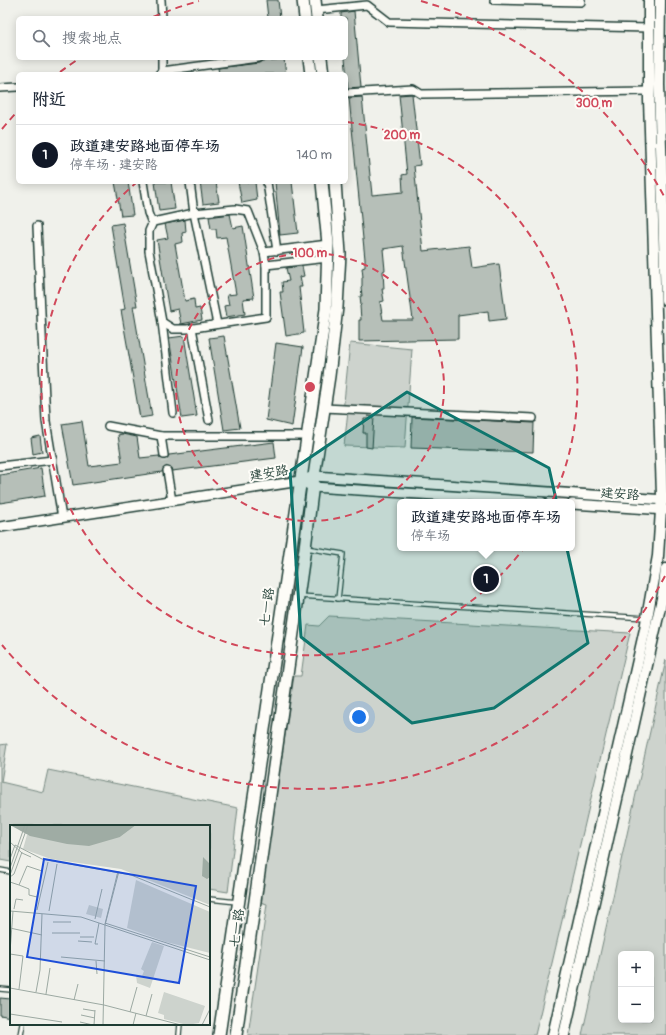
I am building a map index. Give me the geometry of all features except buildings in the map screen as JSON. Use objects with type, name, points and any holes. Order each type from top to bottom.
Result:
[{"type":"main road","points":[[302,0],[305,16]]},
{"type":"main road","points":[[553,1035],[647,618],[658,556],[664,505],[649,92],[649,0]]},
{"type":"main road","points":[[660,0],[663,84],[666,300]]},
{"type":"main road","points":[[309,60],[311,72]]},
{"type":"main road","points":[[321,60],[323,72]]},
{"type":"main road","name":"七一路","points":[[219,1035],[326,310],[328,244],[322,184]]},
{"type":"main road","name":"七一路","points":[[236,1035],[305,548],[336,315],[340,262],[335,184]]},
{"type":"main road","points":[[564,1035],[653,641],[663,594],[666,568]]},
{"type":"street","points":[[161,0],[162,16]]},
{"type":"street","points":[[494,0],[581,2],[582,0]]},
{"type":"street","points":[[316,9],[366,5],[389,22],[649,28]]},
{"type":"street","points":[[161,72],[162,60]]},
{"type":"street","points":[[167,72],[245,60]]},
{"type":"street","points":[[0,88],[16,87]]},
{"type":"street","points":[[348,93],[414,89],[421,94],[649,92]]},
{"type":"street","points":[[143,184],[148,213],[152,223],[149,231],[149,251],[162,322],[173,413]]},
{"type":"street","points":[[190,184],[194,213],[217,324]]},
{"type":"street","points":[[267,184],[277,251]]},
{"type":"street","points":[[152,223],[194,213],[236,209],[248,211],[264,252],[266,265],[266,317],[192,328],[173,328],[162,322]]},
{"type":"street","points":[[37,226],[46,421],[62,518]]},
{"type":"street","points":[[264,252],[328,244]]},
{"type":"street","points":[[266,265],[328,258]]},
{"type":"street","points":[[192,328],[209,420]]},
{"type":"street","points":[[324,408],[533,418]]},
{"type":"street","points":[[108,426],[161,436],[305,436]]},
{"type":"street","points":[[161,436],[164,455]]},
{"type":"street","points":[[0,466],[53,460]]},
{"type":"street","points":[[167,471],[172,501]]},
{"type":"street","points":[[300,481],[314,476],[664,505]]},
{"type":"street","name":"建安路","points":[[0,527],[300,481],[313,487],[496,499]]},
{"type":"street","name":"建安路","points":[[575,504],[664,505]]},
{"type":"lane","points":[[305,548],[343,554],[338,599]]},
{"type":"lane","points":[[298,596],[647,618]]},
{"type":"lane","points":[[0,870],[10,872]]},
{"type":"lane","points":[[210,898],[238,902]]},
{"type":"lane","points":[[0,989],[10,990]]},
{"type":"lane","points":[[21,1035],[23,1025]]},
{"type":"lane","points":[[179,1035],[180,1025]]},
{"type":"highlighted area","points":[[407,392],[549,468],[588,643],[494,708],[412,723],[301,637],[290,471]]},
{"type":"shaded area","points":[[350,343],[412,349],[405,448],[344,446],[348,412],[343,412]]},
{"type":"shaded area","points":[[329,616],[630,633],[535,1035],[248,1035],[267,904],[260,902],[294,676],[301,676],[308,625],[319,626]]},
{"type":"shaded area","points":[[666,660],[666,1035],[582,1035]]},
{"type":"shaded area","points":[[7,744],[1,782],[43,792],[48,770],[238,808],[228,892],[210,889],[210,825],[10,825],[10,862],[0,860],[0,745]]},
{"type":"tunnel","points":[[164,455],[167,471]]},
{"type":"place","name":"政道建安路地面停车场","points":[[486,579]]}]
